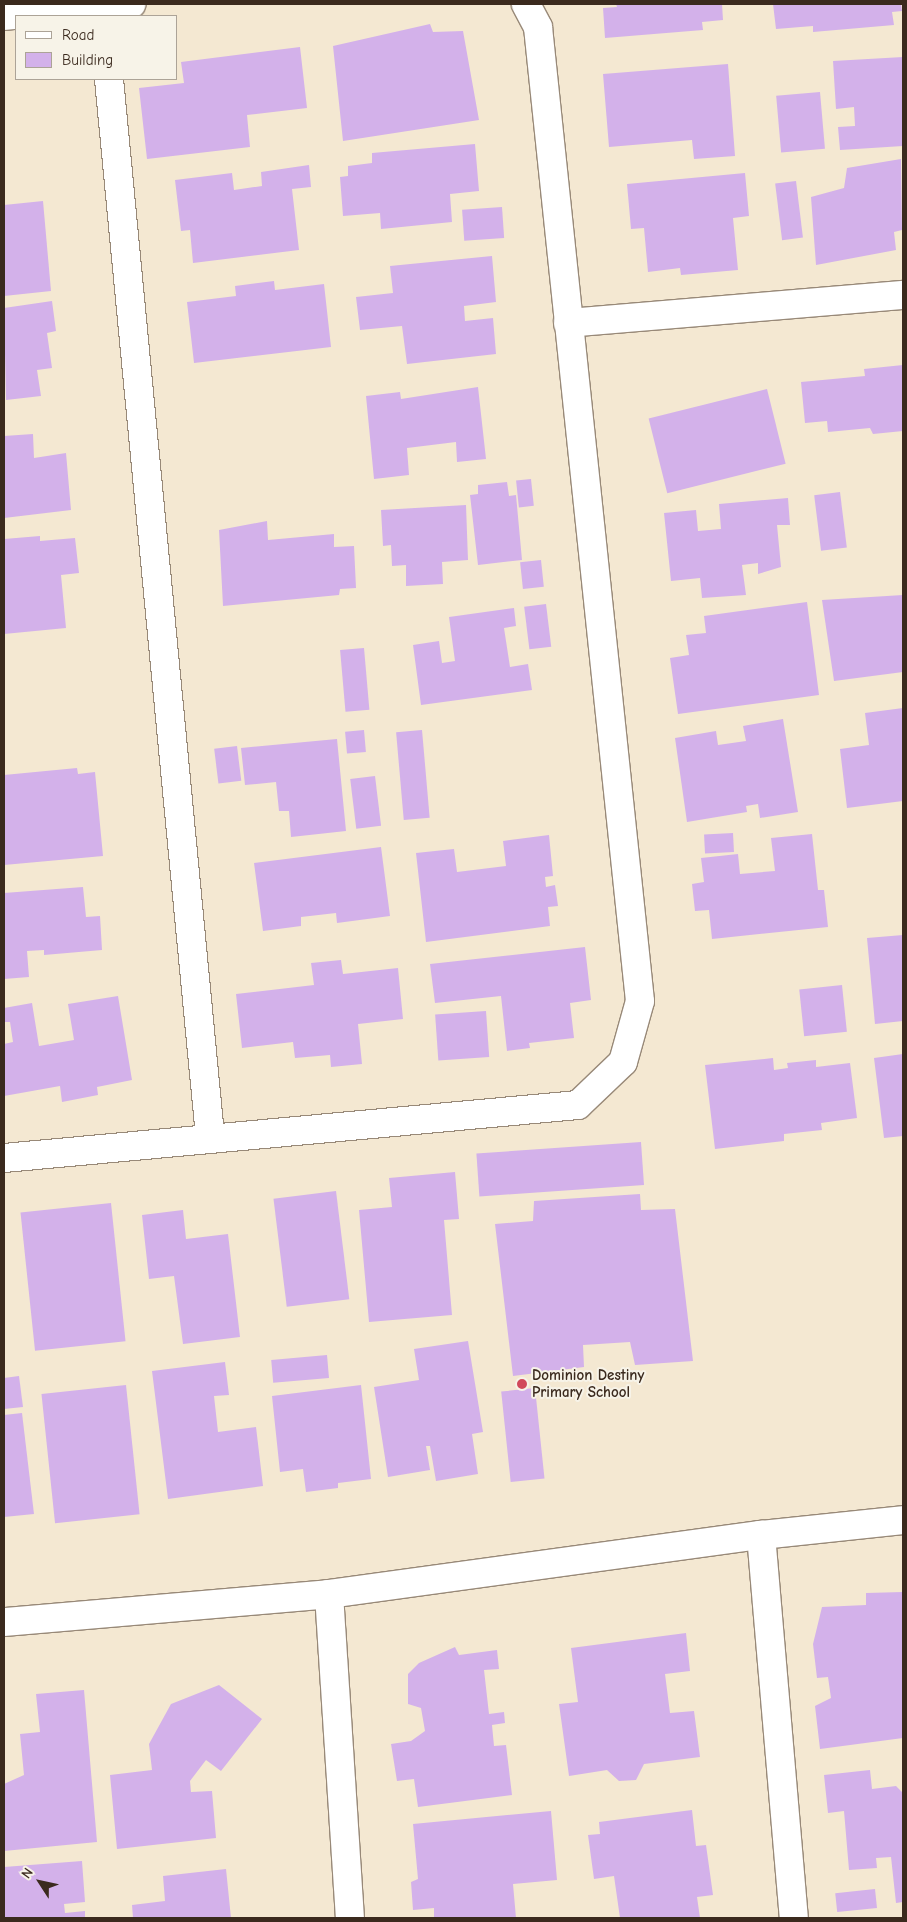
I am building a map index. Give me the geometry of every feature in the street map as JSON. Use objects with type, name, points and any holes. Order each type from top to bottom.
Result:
[{"type":"street","points":[[29,15],[103,12],[131,4]]},
{"type":"street","points":[[4,1158],[210,1136],[578,1105],[623,1062],[640,1001],[538,27],[526,4]]},
{"type":"street","points":[[109,80],[210,1136]]},
{"type":"street","points":[[568,323],[903,295]]},
{"type":"street","points":[[4,1622],[329,1594],[761,1535],[903,1520]]},
{"type":"street","points":[[761,1535],[794,1918]]},
{"type":"street","points":[[329,1594],[350,1918]]},
{"type":"building","points":[[616,4],[722,4],[723,20],[702,22],[703,30],[605,38],[603,8],[617,7]]},
{"type":"building","points":[[773,4],[901,4],[902,11],[892,12],[894,25],[813,32],[813,26],[776,29]]},
{"type":"building","points":[[430,24],[433,32],[463,31],[479,120],[343,141],[333,46]]},
{"type":"building","points":[[300,47],[307,108],[247,115],[250,147],[147,159],[139,88],[184,83],[181,62]]},
{"type":"building","points":[[903,57],[903,146],[840,150],[838,127],[855,126],[854,107],[836,109],[833,61]]},
{"type":"building","points":[[728,64],[735,156],[694,159],[692,140],[609,147],[603,74]]},
{"type":"building","points":[[820,92],[825,149],[781,153],[776,96]]},
{"type":"building","points":[[475,144],[479,191],[450,194],[452,222],[381,229],[380,213],[343,216],[340,177],[348,176],[348,166],[372,163],[372,153]]},
{"type":"building","points":[[901,159],[902,230],[894,232],[896,250],[816,265],[811,197],[844,188],[847,168]]},
{"type":"building","points":[[309,165],[311,187],[292,189],[299,250],[193,263],[190,230],[181,231],[175,180],[232,173],[234,190],[262,186],[261,172]]},
{"type":"building","points":[[745,173],[749,216],[733,218],[738,270],[681,275],[680,268],[648,272],[644,228],[631,229],[627,184]]},
{"type":"building","points":[[796,181],[803,238],[782,240],[775,184]]},
{"type":"building","points":[[43,201],[51,291],[4,296],[4,205]]},
{"type":"building","points":[[502,207],[504,238],[464,241],[462,210]]},
{"type":"building","points":[[492,256],[496,302],[464,306],[465,321],[493,318],[496,354],[407,364],[402,326],[360,330],[356,297],[393,293],[390,266]]},
{"type":"building","points":[[274,281],[275,290],[324,284],[331,347],[194,363],[187,302],[236,296],[235,286]]},
{"type":"building","points":[[52,301],[56,331],[47,333],[52,368],[37,370],[41,396],[6,400],[4,308]]},
{"type":"building","points":[[903,365],[903,431],[873,434],[870,428],[828,432],[827,421],[805,423],[801,382],[865,376],[864,369]]},
{"type":"building","points":[[478,387],[486,459],[457,462],[456,442],[407,448],[409,475],[374,479],[366,396],[400,392],[401,399]]},
{"type":"building","points":[[767,389],[786,464],[667,493],[649,419]]},
{"type":"building","points":[[33,434],[34,458],[66,453],[71,510],[4,518],[4,436]]},
{"type":"building","points":[[531,479],[534,506],[519,507],[516,481]]},
{"type":"building","points":[[507,482],[509,496],[516,495],[522,560],[478,565],[470,495],[478,494],[478,485]]},
{"type":"building","points":[[840,492],[847,548],[821,551],[814,495]]},
{"type":"building","points":[[788,498],[790,525],[777,525],[781,567],[758,574],[758,563],[742,565],[746,595],[702,598],[700,578],[671,581],[664,513],[696,510],[698,531],[721,529],[719,504]]},
{"type":"building","points":[[466,505],[468,560],[442,562],[443,584],[406,586],[406,565],[392,566],[391,545],[383,546],[381,510]]},
{"type":"building","points":[[267,521],[268,540],[334,534],[334,547],[354,546],[356,588],[340,589],[339,595],[223,606],[219,530]]},
{"type":"building","points":[[40,536],[40,541],[75,538],[79,573],[61,575],[66,628],[4,634],[4,539]]},
{"type":"building","points":[[541,560],[544,587],[523,589],[520,562]]},
{"type":"building","points":[[903,595],[903,672],[834,681],[822,600]]},
{"type":"building","points":[[807,602],[819,695],[678,714],[670,658],[689,655],[686,635],[706,633],[704,616]]},
{"type":"building","points":[[546,604],[551,647],[529,649],[524,607]]},
{"type":"building","points":[[514,608],[516,626],[504,628],[510,667],[528,664],[532,690],[421,705],[413,645],[439,641],[442,663],[455,661],[449,617]]},
{"type":"building","points":[[364,648],[369,710],[345,712],[340,650]]},
{"type":"building","points":[[903,708],[903,801],[847,808],[840,749],[869,745],[865,713]]},
{"type":"building","points":[[783,719],[798,812],[760,818],[758,804],[746,806],[747,812],[687,822],[675,738],[716,731],[718,745],[746,741],[743,726]]},
{"type":"building","points":[[364,730],[366,752],[347,754],[345,732]]},
{"type":"building","points":[[422,730],[430,818],[404,820],[396,732]]},
{"type":"building","points":[[337,739],[346,831],[291,837],[289,811],[279,811],[276,782],[245,785],[241,748]]},
{"type":"building","points":[[237,746],[241,781],[218,784],[214,749]]},
{"type":"building","points":[[77,768],[78,774],[95,772],[103,856],[4,865],[4,775]]},
{"type":"building","points":[[375,776],[381,826],[356,829],[350,779]]},
{"type":"building","points":[[733,833],[734,852],[705,853],[704,835]]},
{"type":"building","points":[[812,834],[818,890],[824,890],[828,927],[712,939],[709,910],[695,911],[692,884],[704,882],[701,858],[738,854],[740,874],[775,871],[771,838]]},
{"type":"building","points":[[549,835],[553,876],[545,877],[546,887],[555,885],[558,906],[548,907],[550,926],[426,942],[416,853],[454,849],[457,872],[506,866],[503,841]]},
{"type":"building","points":[[381,847],[390,916],[337,923],[336,913],[301,917],[301,926],[263,931],[254,863]]},
{"type":"building","points":[[83,887],[86,917],[100,916],[102,950],[44,955],[44,950],[27,951],[29,977],[4,979],[4,893]]},
{"type":"building","points":[[903,935],[903,1021],[875,1024],[867,938]]},
{"type":"building","points":[[585,947],[591,1000],[570,1003],[574,1038],[529,1043],[530,1048],[507,1051],[501,996],[435,1003],[430,964]]},
{"type":"building","points":[[341,960],[343,974],[398,968],[403,1019],[358,1024],[362,1064],[331,1067],[330,1055],[295,1058],[293,1042],[242,1048],[236,994],[314,985],[311,963]]},
{"type":"building","points":[[842,985],[847,1032],[804,1036],[799,989]]},
{"type":"building","points":[[118,996],[132,1080],[97,1087],[98,1095],[62,1102],[60,1086],[4,1096],[4,1044],[13,1042],[10,1022],[4,1022],[4,1008],[32,1003],[39,1046],[74,1040],[68,1004]]},
{"type":"building","points":[[486,1011],[489,1057],[438,1060],[435,1015]]},
{"type":"building","points":[[903,1054],[903,1136],[884,1138],[874,1058]]},
{"type":"building","points":[[773,1058],[774,1070],[788,1068],[787,1063],[816,1060],[816,1067],[850,1063],[857,1118],[821,1123],[822,1130],[784,1134],[784,1141],[715,1149],[705,1065]]},
{"type":"building","points":[[641,1142],[644,1185],[479,1196],[476,1154]]},
{"type":"building","points":[[455,1172],[459,1219],[444,1220],[452,1315],[369,1322],[359,1210],[392,1207],[389,1178]]},
{"type":"building","points":[[336,1191],[349,1299],[287,1307],[273,1199]]},
{"type":"building","points":[[640,1194],[641,1210],[675,1209],[693,1361],[635,1365],[630,1342],[583,1345],[584,1367],[513,1376],[495,1224],[533,1221],[534,1201]]},
{"type":"building","points":[[111,1203],[126,1341],[35,1351],[20,1213]]},
{"type":"building","points":[[183,1210],[186,1239],[228,1234],[240,1337],[183,1344],[174,1276],[149,1279],[142,1215]]},
{"type":"building","points":[[468,1341],[483,1432],[472,1434],[478,1474],[436,1481],[430,1446],[426,1446],[430,1470],[388,1477],[374,1387],[419,1380],[414,1349]]},
{"type":"building","points":[[327,1355],[329,1378],[273,1383],[271,1360]]},
{"type":"building","points":[[225,1362],[229,1395],[214,1396],[218,1432],[256,1427],[263,1486],[168,1499],[152,1371]]},
{"type":"building","points":[[19,1376],[23,1407],[4,1409],[4,1378]]},
{"type":"building","points":[[126,1385],[140,1514],[55,1523],[41,1394]]},
{"type":"building","points":[[361,1385],[371,1479],[338,1483],[338,1488],[306,1492],[303,1469],[280,1472],[272,1396]]},
{"type":"building","points":[[535,1388],[545,1479],[511,1482],[501,1392]]},
{"type":"building","points":[[22,1413],[34,1514],[4,1517],[4,1415]]},
{"type":"building","points":[[903,1592],[903,1738],[820,1749],[815,1706],[831,1698],[828,1677],[817,1678],[813,1644],[822,1607],[866,1605],[866,1593]]},
{"type":"building","points":[[686,1633],[690,1671],[665,1674],[670,1713],[694,1711],[700,1757],[644,1764],[636,1780],[619,1781],[607,1770],[569,1776],[559,1704],[578,1702],[571,1648]]},
{"type":"building","points":[[455,1647],[459,1655],[497,1650],[499,1669],[484,1670],[489,1714],[504,1712],[505,1723],[492,1725],[494,1746],[506,1745],[512,1795],[418,1807],[414,1779],[397,1781],[391,1744],[411,1741],[425,1731],[421,1708],[408,1704],[408,1674],[419,1663]]},
{"type":"building","points":[[219,1685],[262,1719],[221,1771],[206,1760],[190,1781],[191,1792],[212,1791],[216,1838],[117,1849],[110,1775],[152,1770],[149,1744],[171,1704]]},
{"type":"building","points":[[84,1690],[97,1842],[4,1851],[4,1784],[24,1775],[20,1734],[40,1732],[36,1694]]},
{"type":"building","points":[[870,1770],[872,1789],[896,1786],[903,1793],[903,1902],[896,1903],[891,1857],[876,1858],[877,1868],[849,1870],[844,1811],[828,1813],[824,1775]]},
{"type":"building","points":[[692,1810],[696,1846],[706,1845],[713,1895],[697,1897],[700,1918],[620,1918],[614,1876],[594,1879],[588,1835],[600,1834],[599,1822]]},
{"type":"building","points":[[551,1811],[557,1880],[513,1884],[516,1918],[434,1918],[434,1908],[413,1910],[411,1882],[418,1879],[413,1824]]},
{"type":"building","points":[[82,1861],[85,1902],[64,1904],[65,1913],[85,1911],[85,1918],[4,1918],[4,1867]]},
{"type":"building","points":[[226,1869],[231,1918],[133,1918],[132,1905],[165,1901],[163,1876]]},
{"type":"building","points":[[875,1889],[877,1908],[837,1912],[835,1893]]},
{"type":"place","name":"Dominion Destiny Primary School","points":[[522,1384]]}]
